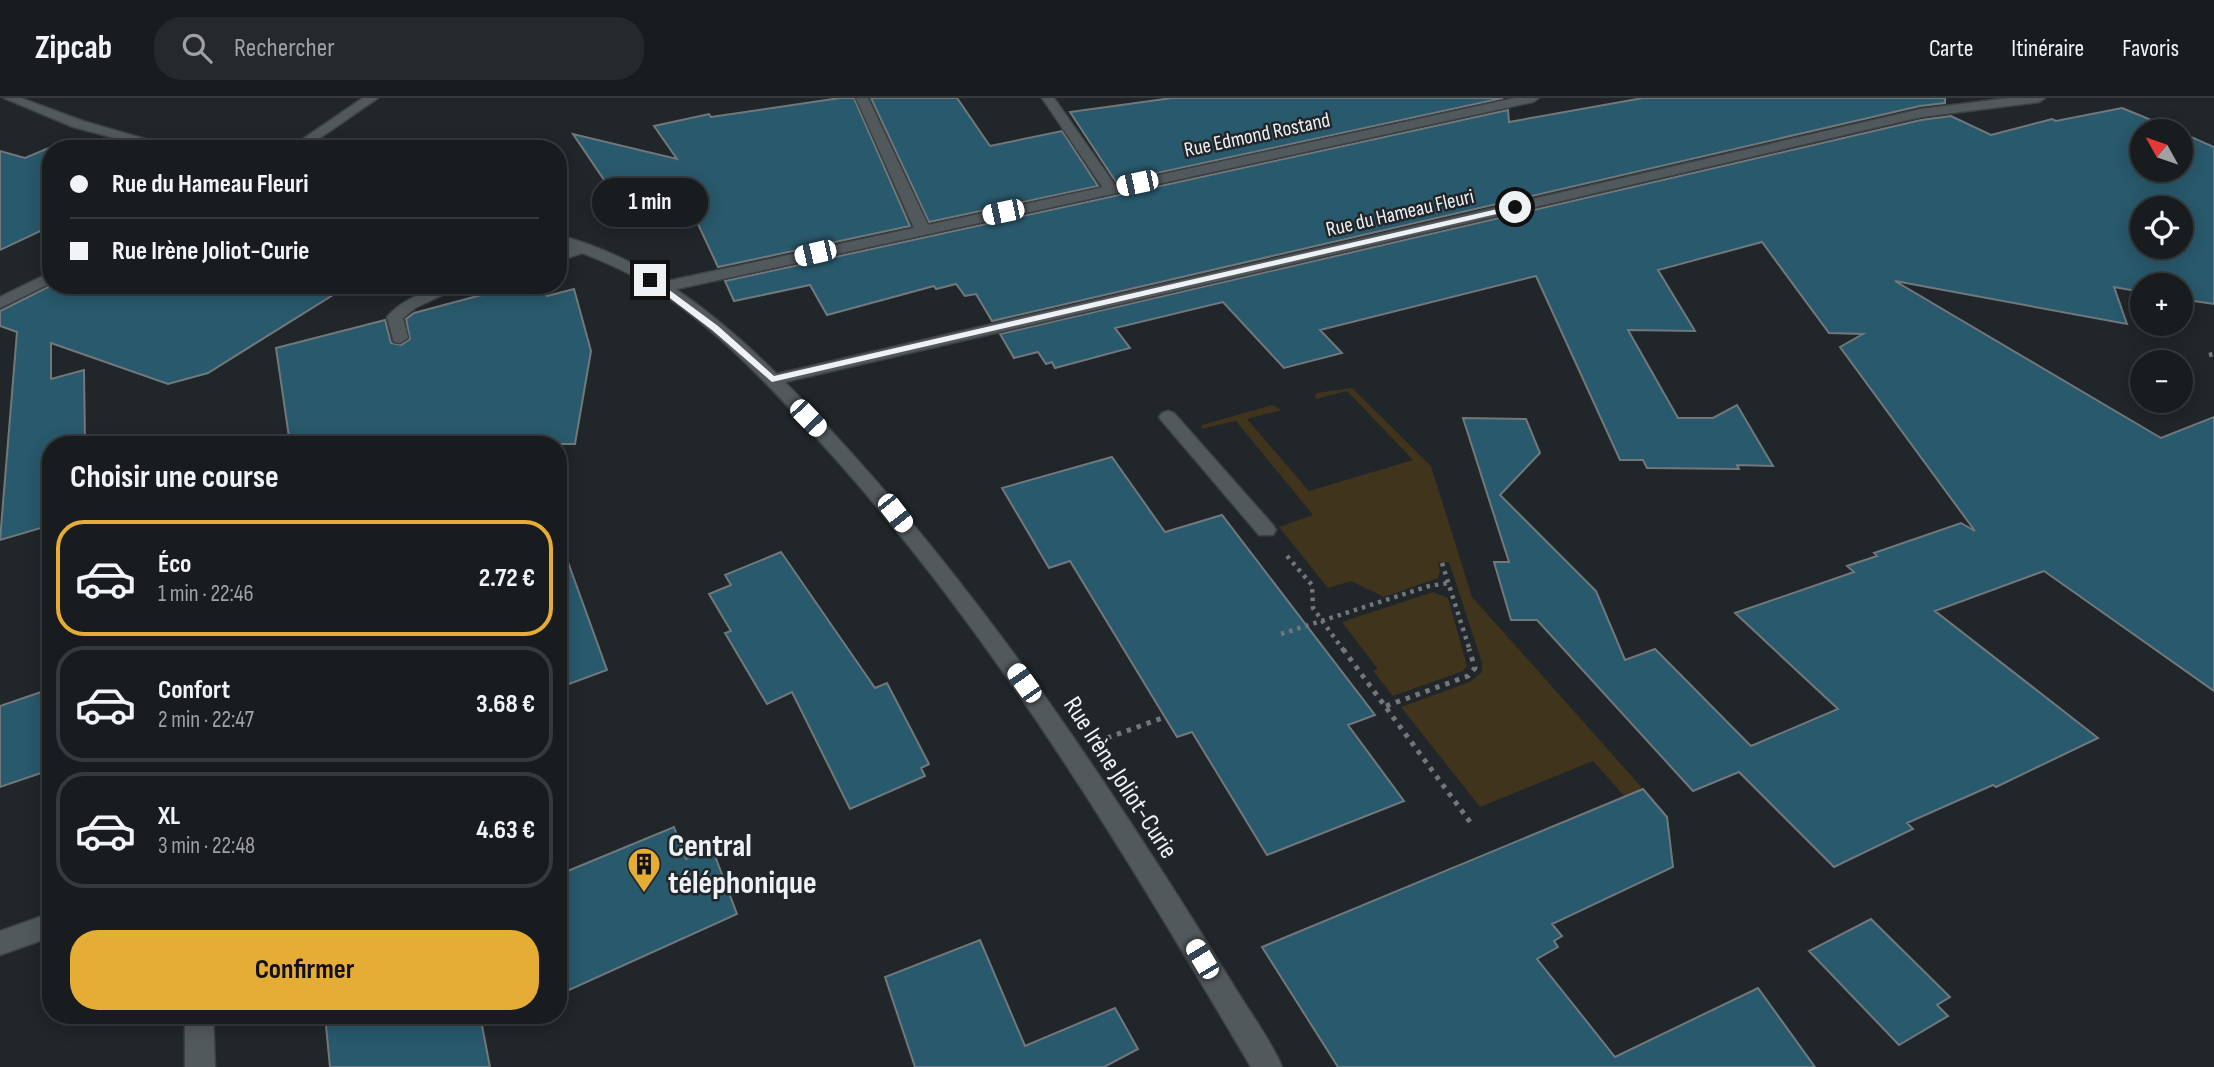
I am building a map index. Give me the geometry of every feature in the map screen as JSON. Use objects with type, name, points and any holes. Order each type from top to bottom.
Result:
[{"type":"street","points":[[10,98],[78,124],[139,140]]},
{"type":"street","points":[[309,140],[372,98]]},
{"type":"street","points":[[862,98],[922,229]]},
{"type":"street","points":[[1048,98],[1110,188]]},
{"type":"street","name":"Rue Edmond Rostand","points":[[663,287],[1514,99],[1533,98]]},
{"type":"street","name":"Rue du Hameau Fleuri","points":[[772,380],[1921,113],[2039,98]]},
{"type":"street","name":"Rue Irène Joliot-Curie","points":[[567,242],[663,287],[715,328],[772,380],[880,494],[970,606],[1071,752],[1189,937],[1267,1067]]},
{"type":"street","points":[[567,253],[584,248]]},
{"type":"street","points":[[0,303],[42,282]]},
{"type":"street","points":[[400,338],[395,317],[409,305],[435,294]]},
{"type":"street","points":[[1168,417],[1266,530]]},
{"type":"street","points":[[0,943],[42,928]]},
{"type":"street","points":[[199,1024],[200,1067]]},
{"type":"path","points":[[1266,530],[1311,585],[1313,608],[1473,826]]},
{"type":"path","points":[[1386,706],[1468,676],[1475,668],[1442,563]]},
{"type":"path","points":[[1281,634],[1429,586],[1449,583]]},
{"type":"path","points":[[1071,752],[1165,717]]},
{"type":"shaded area","points":[[1352,388],[1431,466],[1472,597],[1644,790],[1625,797],[1593,761],[1480,807],[1401,707],[1470,682],[1482,672],[1482,663],[1449,562],[1438,563],[1438,578],[1384,597],[1351,581],[1328,588],[1279,527],[1313,515],[1236,421],[1201,429],[1202,425],[1272,405],[1282,410],[1247,419],[1309,491],[1413,460],[1347,391],[1316,399],[1315,396],[1316,393]]},
{"type":"shaded area","points":[[1433,592],[1448,598],[1467,666],[1463,671],[1393,696],[1373,671],[1378,669],[1342,622]]},
{"type":"building","points":[[854,98],[910,226],[718,267],[691,209],[634,224],[573,134],[677,159],[654,126],[709,114],[711,117]]},
{"type":"building","points":[[871,98],[957,98],[990,146],[1062,131],[1098,186],[929,222]]},
{"type":"building","points":[[1172,98],[1503,98],[1116,182],[1070,112]]},
{"type":"building","points":[[1643,98],[1945,98],[1945,103],[1920,106],[992,321],[976,294],[965,296],[956,284],[936,289],[934,286],[827,315],[810,285],[734,301],[725,281],[1508,110],[1509,122]]},
{"type":"building","points":[[2122,108],[2149,119],[2130,119],[2130,182],[2193,182],[2193,138],[2214,147],[2214,304],[2193,301],[2193,273],[2130,273],[2130,290],[2114,287],[2127,324],[1895,281],[2161,438],[2214,417],[2214,691],[2044,571],[1935,611],[2098,738],[1996,787],[1993,785],[1907,823],[1913,829],[1834,867],[1739,772],[1693,791],[1537,620],[1511,620],[1494,562],[1509,562],[1463,418],[1526,419],[1540,453],[1500,495],[1596,591],[1625,660],[1655,649],[1751,746],[1838,709],[1735,613],[1854,572],[1847,566],[1877,556],[1874,553],[1961,523],[1975,531],[1840,347],[1863,334],[1829,333],[1762,242],[1658,270],[1695,331],[1628,330],[1678,418],[1713,418],[1737,405],[1773,466],[1737,465],[1739,469],[1647,468],[1643,460],[1620,460],[1536,276],[1320,330],[1342,353],[1284,368],[1223,302],[1115,328],[1130,348],[1055,368],[1052,362],[1046,364],[1038,352],[1014,358],[1000,334],[1921,120],[1951,116],[1991,135],[2052,119],[2056,121]]},
{"type":"building","points":[[0,151],[25,158],[42,151],[42,230],[0,250]]},
{"type":"building","points":[[574,289],[591,351],[575,444],[567,444],[567,436],[289,436],[276,348],[385,320],[391,343],[401,345],[410,339],[406,319],[414,313],[485,294],[547,296],[567,294],[567,291]]},
{"type":"building","points":[[42,290],[42,294],[335,294],[208,373],[168,384],[51,343],[51,379],[84,370],[85,436],[42,436],[42,528],[0,540],[17,332],[0,326],[0,311]]},
{"type":"building","points":[[1112,457],[1165,532],[1222,515],[1375,715],[1348,725],[1404,801],[1267,855],[1192,732],[1177,737],[1070,561],[1049,568],[1002,488]]},
{"type":"building","points":[[781,552],[875,688],[887,683],[929,764],[921,768],[925,776],[850,809],[792,692],[767,704],[725,633],[731,631],[709,594],[731,585],[725,575]]},
{"type":"building","points":[[567,559],[607,670],[567,685]]},
{"type":"building","points":[[42,692],[42,773],[0,787],[0,706]]},
{"type":"building","points":[[1643,789],[1667,817],[1673,867],[1552,924],[1562,936],[1554,941],[1558,947],[1537,959],[1615,1057],[1758,988],[1815,1067],[1338,1067],[1262,947]]},
{"type":"building","name":"Central téléphonique","points":[[674,827],[686,859],[712,848],[737,914],[567,991],[567,871]]},
{"type":"building","points":[[1871,919],[1950,997],[1937,1005],[1948,1016],[1899,1045],[1809,951]]},
{"type":"building","points":[[980,940],[1025,1046],[1115,1008],[1138,1049],[1104,1067],[915,1067],[885,977]]},
{"type":"building","points":[[326,1024],[482,1024],[490,1067],[330,1067]]},
{"type":"place","name":"Central téléphonique","points":[[644,894]]},
{"type":"route","points":[[650,280],[715,328],[772,380],[1515,207]]}]
